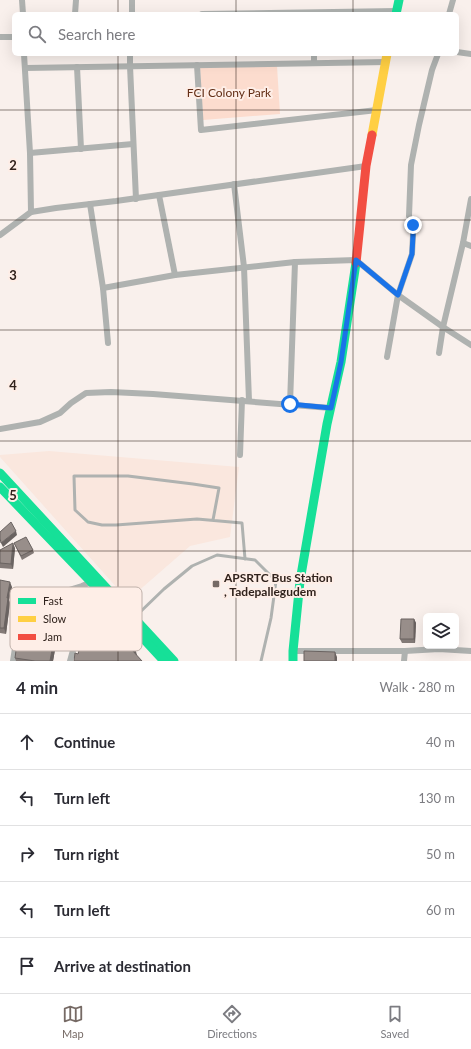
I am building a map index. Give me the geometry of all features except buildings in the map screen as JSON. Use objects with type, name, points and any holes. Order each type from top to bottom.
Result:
[{"type":"street","points":[[22,0],[23,12]]},
{"type":"street","points":[[75,12],[76,0]]},
{"type":"street","points":[[132,0],[132,12]]},
{"type":"street","points":[[396,12],[399,0]]},
{"type":"street","points":[[450,12],[453,0]]},
{"type":"street","points":[[0,37],[12,37]]},
{"type":"street","points":[[459,52],[471,54]]},
{"type":"street","points":[[24,56],[30,153],[31,212]]},
{"type":"street","points":[[130,56],[136,199]]},
{"type":"street","points":[[314,56],[314,63]]},
{"type":"street","points":[[387,357],[398,295],[412,254],[413,225],[409,216],[411,165],[432,70],[437,56]]},
{"type":"street","points":[[25,68],[314,63],[387,58],[366,166],[356,260],[341,362],[327,424],[300,581],[293,661]]},
{"type":"street","points":[[197,65],[201,130],[377,110]]},
{"type":"street","points":[[77,67],[81,149]]},
{"type":"street","points":[[30,153],[133,144]]},
{"type":"street","points":[[0,235],[31,212],[136,199],[366,166]]},
{"type":"street","points":[[234,184],[244,267],[249,401]]},
{"type":"street","points":[[159,195],[175,275]]},
{"type":"street","points":[[438,353],[464,243],[471,199]]},
{"type":"street","points":[[90,204],[103,288],[108,343]]},
{"type":"street","points":[[464,243],[471,246]]},
{"type":"street","points":[[103,288],[175,275],[244,267],[295,262],[356,260],[398,295],[471,345]]},
{"type":"street","points":[[290,404],[295,262]]},
{"type":"street","points":[[0,429],[40,422],[60,413],[71,403],[86,393],[111,392],[242,400],[331,408]]},
{"type":"street","points":[[240,455],[242,400]]},
{"type":"street","points":[[0,473],[102,587]]},
{"type":"street","points":[[0,487],[96,587]]},
{"type":"street","points":[[77,587],[91,582]]},
{"type":"street","points":[[142,630],[174,661]]},
{"type":"street","points":[[142,634],[164,661]]},
{"type":"street","points":[[293,651],[471,650]]},
{"type":"street","points":[[13,661],[15,651]]},
{"type":"street","points":[[70,661],[73,651]]},
{"type":"street","points":[[404,661],[405,651]]},
{"type":"lane","points":[[213,520],[219,488],[128,476],[74,476],[75,510],[88,522],[102,525],[116,525],[197,519],[242,523],[245,559]]},
{"type":"lane","points":[[142,610],[192,566],[217,555],[255,560],[276,581],[271,618],[261,661]]},
{"type":"shaded area","points":[[49,451],[239,467],[230,537],[190,546],[142,588],[116,587],[0,457],[0,455]]},
{"type":"green space","name":"FCI Colony Park","points":[[277,66],[280,114],[203,120],[200,67]]},
{"type":"traffic: fast","points":[[396,12],[399,0]]},
{"type":"traffic: fast","points":[[293,661],[300,581],[327,424],[341,362],[356,263]]},
{"type":"traffic: fast","points":[[0,473],[106,587]]},
{"type":"traffic: fast","points":[[0,487],[96,587]]},
{"type":"traffic: fast","points":[[142,626],[174,661]]},
{"type":"traffic: fast","points":[[142,637],[164,661]]},
{"type":"traffic: slow","points":[[372,135],[387,56]]},
{"type":"traffic: jam","points":[[356,263],[366,166],[372,135]]},
{"type":"place","name":"APSRTC Bus Station , Tadepallegudem","points":[[216,584]]},
{"type":"route","points":[[290,404],[331,408],[341,362],[356,260],[398,295],[412,254],[413,225]]}]
